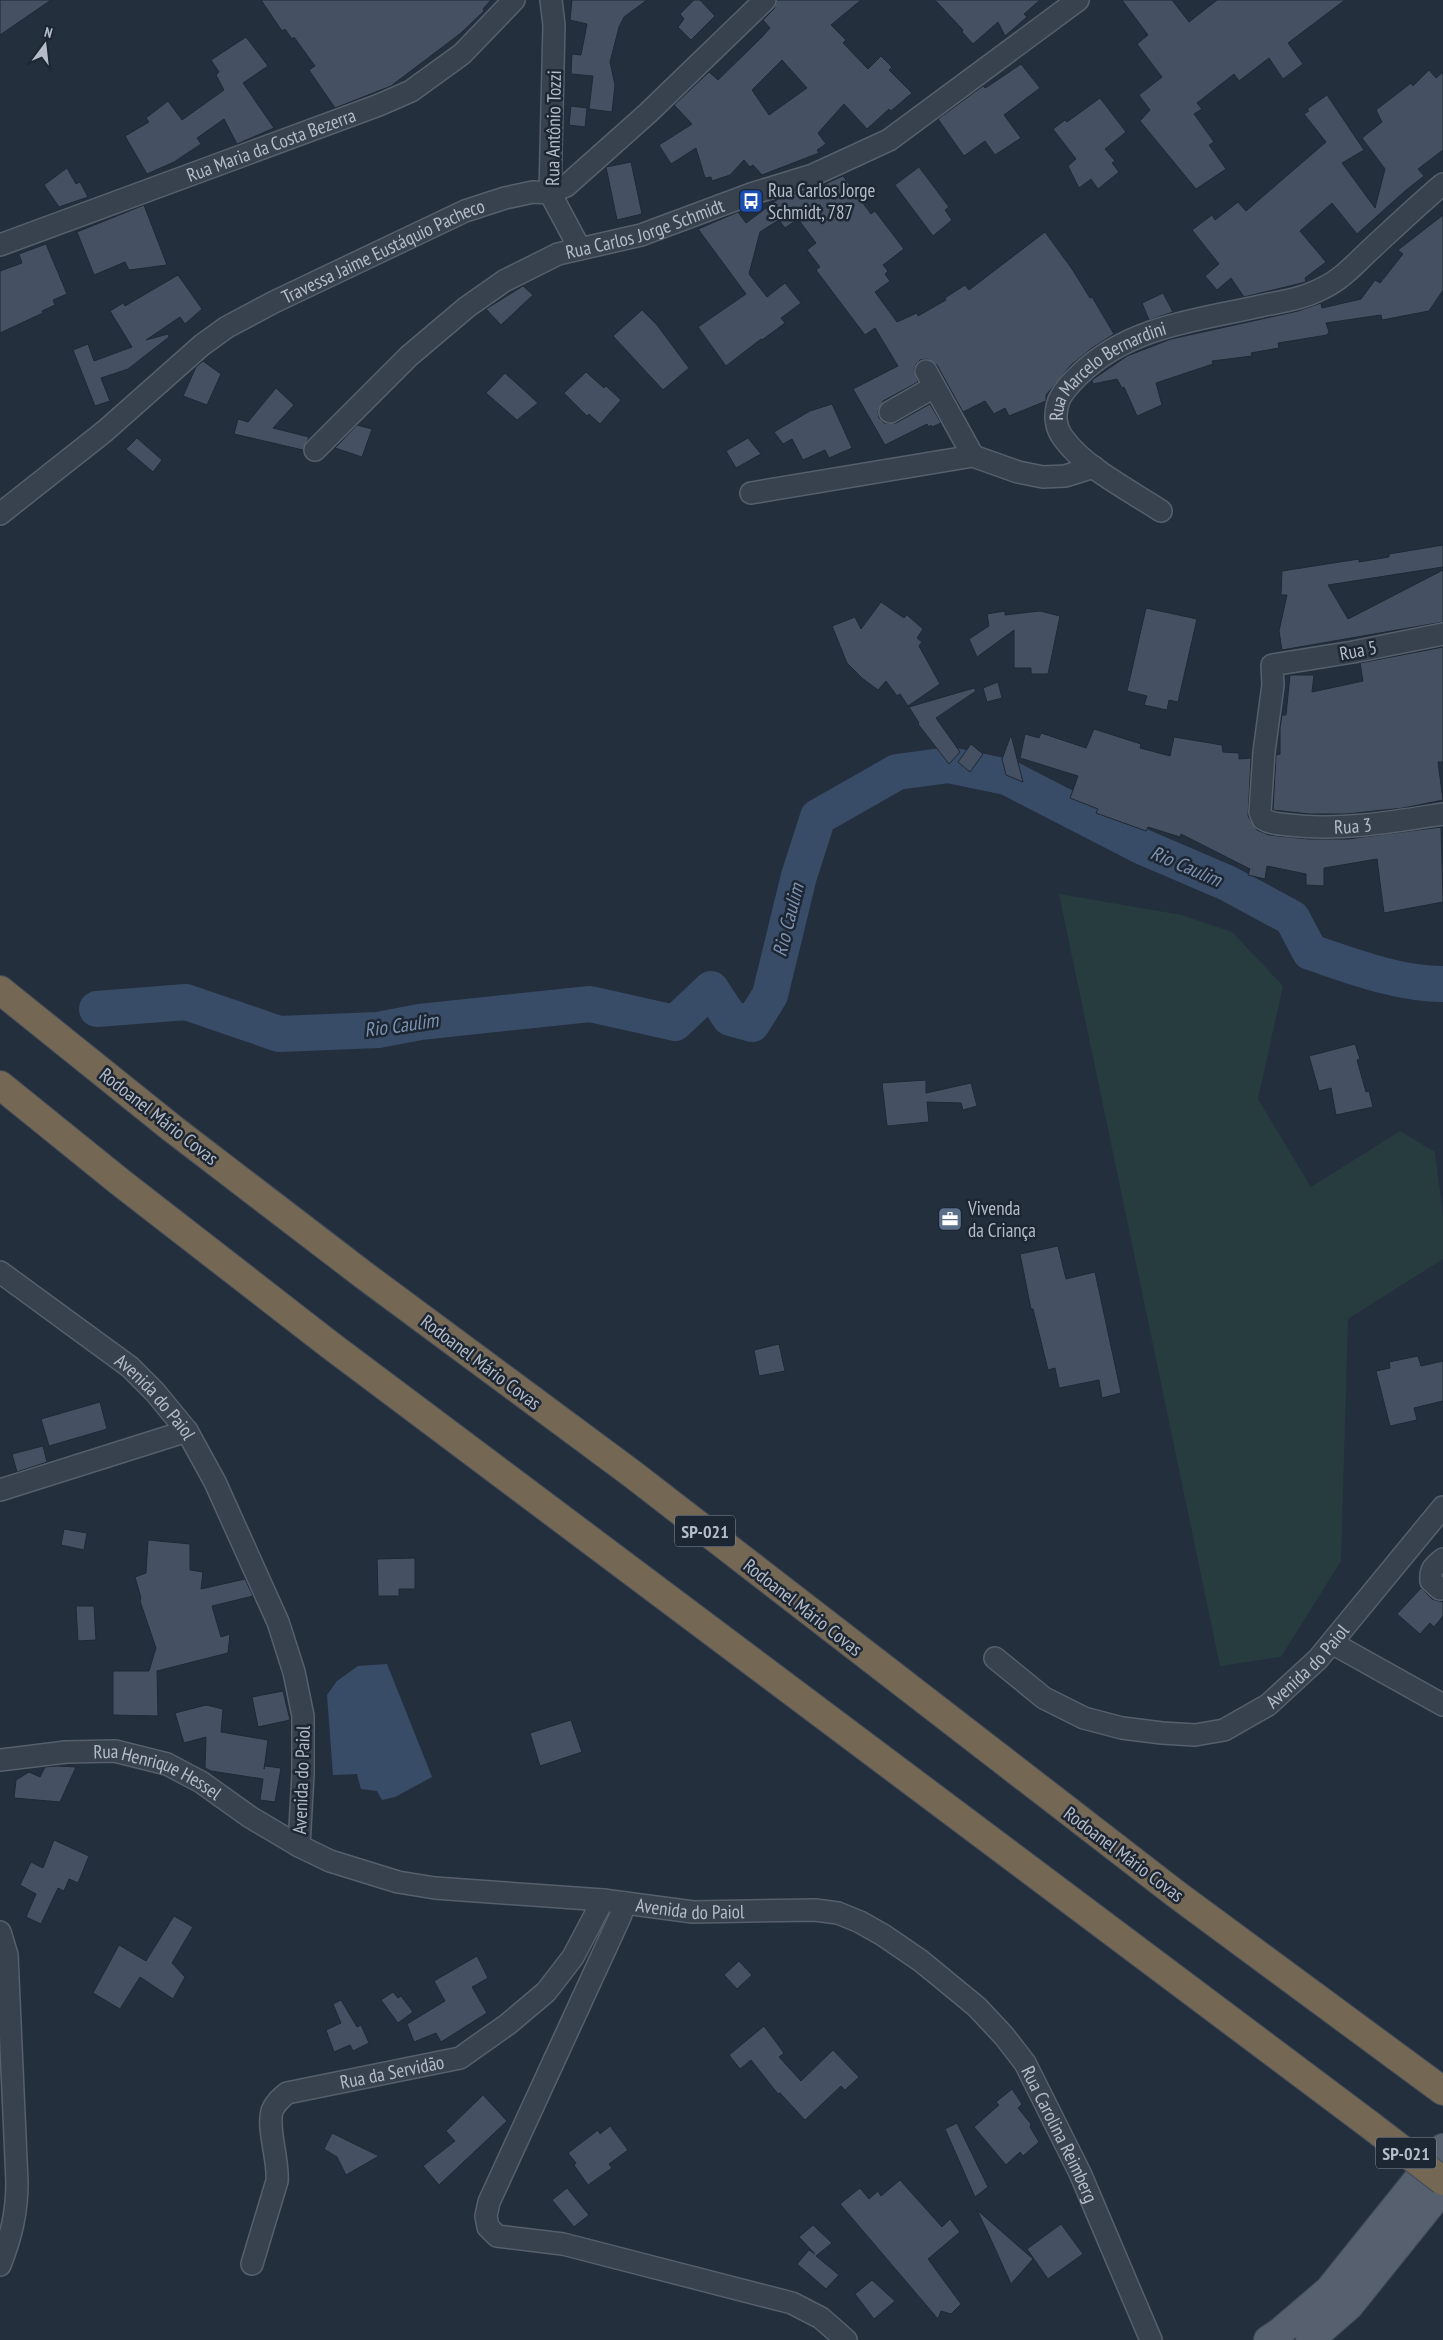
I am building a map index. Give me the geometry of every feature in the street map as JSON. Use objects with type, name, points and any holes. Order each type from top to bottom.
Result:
[{"type":"highway","name":"Rodoanel Mário Covas","points":[[0,990],[181,1135],[373,1282],[631,1473],[1176,1894],[1412,2070],[1443,2091]]},
{"type":"highway","name":"SP-021","points":[[0,1085],[120,1182],[338,1351],[1443,2181]]},
{"type":"main road","points":[[1268,2340],[1329,2290],[1443,2148]]},
{"type":"main road","points":[[1310,2340],[1349,2306],[1443,2189]]},
{"type":"street","name":"Rua Maria da Costa Bezerra","points":[[0,245],[379,105],[403,94],[462,54],[514,0]]},
{"type":"street","name":"Rua Antônio Tozzi","points":[[551,0],[554,25],[554,64],[550,122],[550,193],[580,249]]},
{"type":"street","name":"Travessa Jaime Eustáquio Pacheco","points":[[0,514],[105,431],[202,345],[227,327],[274,302],[465,211],[505,198],[533,192],[550,193],[566,186],[589,167],[764,0]]},
{"type":"street","name":"Rua Carlos Jorge Schmidt","points":[[314,450],[409,356],[467,307],[512,276],[558,254],[620,241],[679,223],[751,194],[813,176],[889,140],[1078,0]]},
{"type":"street","name":"Rua Marcelo Bernardini","points":[[1161,511],[1094,467],[1064,439],[1055,418],[1057,405],[1063,391],[1090,364],[1119,345],[1163,327],[1305,296],[1326,288],[1434,199],[1443,184]]},
{"type":"street","points":[[890,412],[930,379],[973,456]]},
{"type":"street","points":[[751,493],[973,456],[1018,472],[1043,477],[1065,476],[1094,467]]},
{"type":"street","name":"Rua 5","points":[[1263,819],[1260,812],[1264,752],[1273,685],[1272,665],[1353,652],[1443,634]]},
{"type":"street","name":"Rua 3","points":[[1263,819],[1303,826],[1338,827],[1443,814]]},
{"type":"street","name":"Avenida do Paiol","points":[[0,1272],[130,1366],[155,1392],[187,1431],[215,1482],[274,1613],[294,1672],[303,1716],[304,1774],[299,1846],[330,1861],[398,1882],[435,1888],[603,1900],[693,1912],[791,1909],[838,1913],[884,1935],[920,1961]]},
{"type":"street","points":[[0,1490],[187,1431]]},
{"type":"street","name":"Avenida do Paiol","points":[[995,1658],[1044,1698],[1084,1718],[1122,1728],[1162,1733],[1196,1734],[1224,1730],[1268,1705],[1303,1674],[1332,1643],[1443,1507]]},
{"type":"street","points":[[1443,1559],[1432,1568],[1430,1573],[1431,1581],[1440,1588],[1443,1588]]},
{"type":"street","points":[[1332,1643],[1443,1705]]},
{"type":"street","name":"Rua Henrique Hessel","points":[[7,1759],[66,1752],[115,1751],[167,1764],[202,1782],[250,1816],[299,1846]]},
{"type":"street","points":[[0,1775],[7,1759]]},
{"type":"street","name":"Rua da Servidão","points":[[252,2264],[277,2181],[278,2168],[272,2112],[277,2102],[287,2093],[460,2058],[508,2024],[546,1992],[573,1957],[603,1900]]},
{"type":"street","points":[[624,1903],[620,1917],[489,2202],[486,2216],[488,2227],[497,2236],[563,2244],[792,2303],[821,2318],[846,2340]]},
{"type":"street","points":[[0,1932],[7,1955],[17,2182],[15,2220],[11,2239],[0,2265]]},
{"type":"street","name":"Rua Carolina Reimberg","points":[[920,1961],[976,2007],[1004,2036],[1025,2063],[1080,2173],[1151,2340]]},
{"type":"green space","points":[[1059,894],[1182,915],[1232,932],[1283,986],[1258,1099],[1311,1187],[1400,1131],[1435,1152],[1443,1215],[1443,1259],[1348,1319],[1341,1561],[1281,1657],[1220,1666]]},
{"type":"water","points":[[387,1664],[432,1777],[395,1797],[382,1800],[377,1791],[361,1789],[357,1774],[333,1775],[327,1695],[337,1681],[358,1666]]},
{"type":"building","points":[[0,0],[51,0],[0,35]]},
{"type":"building","points":[[261,0],[491,0],[483,9],[484,11],[461,33],[391,86],[335,108],[309,70],[315,66],[294,37],[292,39],[285,29],[282,31]]},
{"type":"building","points":[[572,0],[647,0],[624,17],[619,27],[610,62],[615,85],[612,112],[589,109],[593,76],[571,74],[572,54],[581,55],[587,24],[570,20]]},
{"type":"building","points":[[694,0],[700,0],[715,16],[691,40],[678,27],[684,19],[680,14]]},
{"type":"building","points":[[777,0],[861,0],[831,25],[846,40],[843,43],[868,69],[881,56],[892,67],[889,70],[912,93],[891,111],[889,109],[867,129],[844,104],[818,133],[826,144],[817,150],[819,153],[762,175],[753,165],[750,167],[744,160],[730,175],[712,181],[711,177],[705,178],[696,148],[671,164],[659,145],[692,124],[674,105],[709,72],[718,80],[770,28],[763,20],[774,9]],"holes":[[[782,60],[807,88],[769,115],[752,90]]]},
{"type":"building","points":[[935,0],[1040,0],[1024,14],[1027,17],[1005,36],[998,22],[973,44],[962,32],[963,30]]},
{"type":"building","points":[[1122,0],[1172,0],[1189,22],[1217,0],[1345,0],[1288,43],[1303,64],[1283,79],[1269,58],[1239,81],[1234,74],[1197,103],[1202,109],[1194,114],[1214,142],[1209,145],[1226,169],[1196,189],[1140,121],[1150,110],[1139,95],[1162,77],[1137,44],[1148,35]]},
{"type":"building","points":[[246,37],[268,66],[243,83],[274,128],[237,144],[224,119],[197,138],[201,144],[174,162],[147,174],[125,136],[149,122],[146,118],[168,101],[182,120],[224,90],[216,75],[219,72],[211,60]]},
{"type":"building","points":[[1021,64],[1040,88],[1004,115],[1021,138],[995,155],[985,141],[964,156],[938,119],[983,86],[985,88]]},
{"type":"building","points":[[1429,70],[1436,78],[1443,72],[1443,150],[1418,169],[1424,176],[1357,234],[1332,203],[1300,231],[1326,262],[1305,278],[1306,282],[1244,297],[1231,278],[1217,290],[1205,276],[1219,264],[1192,230],[1212,215],[1215,220],[1238,202],[1246,211],[1326,142],[1304,114],[1309,111],[1307,109],[1327,95],[1364,150],[1342,163],[1375,208],[1385,169],[1362,138],[1382,122],[1376,110],[1411,83],[1413,86]]},
{"type":"building","points":[[1100,98],[1126,132],[1105,149],[1115,161],[1112,163],[1119,172],[1098,189],[1091,179],[1079,188],[1068,166],[1076,159],[1053,129],[1065,120],[1067,122]]},
{"type":"building","points":[[571,106],[587,108],[585,127],[569,125]]},
{"type":"building","points":[[631,162],[642,214],[617,220],[606,167]]},
{"type":"building","points":[[919,167],[949,207],[945,210],[952,220],[933,236],[895,185]]},
{"type":"building","points":[[67,168],[76,184],[80,182],[88,197],[59,207],[44,185]]},
{"type":"building","points":[[843,176],[871,214],[875,211],[904,249],[883,265],[888,271],[885,274],[890,281],[875,292],[897,322],[917,313],[918,316],[946,300],[945,298],[965,285],[969,290],[1045,232],[1090,298],[1092,297],[1114,334],[1092,348],[1071,365],[1046,395],[1046,401],[1009,416],[1005,408],[994,414],[985,401],[963,412],[937,365],[927,359],[920,360],[914,370],[918,382],[883,401],[878,411],[879,418],[884,423],[896,423],[930,404],[941,423],[932,427],[931,425],[929,427],[927,424],[885,445],[853,389],[898,366],[875,328],[865,335],[816,270],[820,267],[807,250],[816,243],[798,219],[785,228],[779,220],[760,232],[749,274],[767,297],[785,283],[801,303],[781,318],[785,323],[726,366],[698,327],[746,294],[698,229],[738,212],[746,223],[778,199],[823,185]]},
{"type":"building","points":[[144,205],[167,265],[129,270],[125,262],[94,275],[77,232]]},
{"type":"building","points":[[1443,215],[1443,290],[1429,311],[1382,320],[1381,315],[1326,323],[1329,332],[1327,335],[1278,343],[1279,348],[1251,353],[1252,356],[1212,361],[1213,364],[1156,383],[1162,405],[1137,416],[1124,387],[1122,388],[1117,379],[1093,384],[1092,380],[1127,356],[1171,339],[1298,311],[1321,303],[1322,308],[1361,299],[1375,280],[1380,283],[1403,254],[1398,250]]},
{"type":"building","points":[[46,244],[67,294],[53,300],[55,305],[42,311],[43,313],[0,333],[0,271],[22,263],[19,254]]},
{"type":"building","points":[[178,275],[202,309],[185,324],[180,317],[146,340],[168,334],[169,337],[128,369],[101,378],[110,401],[95,406],[73,350],[88,344],[94,361],[132,347],[110,311],[123,303],[125,306]]},
{"type":"building","points":[[523,286],[533,295],[501,325],[486,309]]},
{"type":"building","points":[[1163,293],[1173,312],[1149,320],[1142,303]]},
{"type":"building","points":[[642,310],[657,325],[689,368],[663,390],[613,336]]},
{"type":"building","points":[[203,361],[221,374],[207,405],[183,396],[196,367]]},
{"type":"building","points":[[586,372],[604,388],[606,386],[621,400],[600,424],[589,414],[587,416],[564,393]]},
{"type":"building","points":[[505,373],[538,403],[517,420],[486,393]]},
{"type":"building","points":[[276,388],[294,405],[273,428],[309,437],[303,450],[234,434],[238,419],[248,422]]},
{"type":"building","points":[[832,404],[852,448],[829,458],[825,450],[803,460],[792,439],[783,444],[774,432],[810,411]]},
{"type":"building","points":[[357,425],[372,429],[362,457],[335,448]]},
{"type":"building","points":[[137,438],[162,460],[153,472],[126,449]]},
{"type":"building","points":[[748,438],[761,454],[736,468],[726,451]]},
{"type":"building","points":[[1443,545],[1443,567],[1328,585],[1348,619],[1443,570],[1443,622],[1282,650],[1279,631],[1287,595],[1281,595],[1282,571],[1359,559],[1359,562],[1389,557],[1389,554]]},
{"type":"building","points":[[881,602],[904,618],[907,615],[923,629],[917,638],[922,642],[919,646],[940,684],[908,706],[900,694],[897,696],[886,681],[878,690],[847,663],[832,626],[855,617],[861,629]]},
{"type":"building","points":[[1146,608],[1197,619],[1178,702],[1169,700],[1167,710],[1144,705],[1147,696],[1127,691]]},
{"type":"building","points":[[1005,611],[1005,615],[1040,611],[1060,616],[1048,674],[1031,674],[1031,668],[1014,668],[1014,630],[977,657],[969,639],[989,626],[987,614]]},
{"type":"building","points":[[1443,647],[1443,762],[1438,762],[1443,800],[1403,808],[1346,814],[1309,814],[1273,810],[1276,755],[1280,754],[1280,728],[1282,715],[1286,715],[1290,675],[1314,675],[1312,692],[1363,681],[1360,663]]},
{"type":"building","points":[[998,682],[1002,698],[987,702],[983,688]]},
{"type":"building","points":[[974,688],[976,691],[936,718],[960,752],[949,764],[918,724],[909,707]]},
{"type":"building","points":[[1094,729],[1141,744],[1140,748],[1170,756],[1174,737],[1222,745],[1223,752],[1239,753],[1239,759],[1251,758],[1248,816],[1257,830],[1269,835],[1308,839],[1348,839],[1441,827],[1443,902],[1384,913],[1377,859],[1324,868],[1324,886],[1306,885],[1306,874],[1267,866],[1265,879],[1248,875],[1250,869],[1181,834],[1180,837],[1148,827],[1146,831],[1096,813],[1098,809],[1070,798],[1078,776],[1020,758],[1025,734],[1039,738],[1041,733],[1086,748]]},
{"type":"building","points":[[1011,735],[1023,782],[1006,775],[1002,759]]},
{"type":"building","points":[[971,744],[983,754],[970,772],[958,762]]},
{"type":"building","points":[[1355,1044],[1360,1059],[1357,1060],[1366,1092],[1369,1091],[1373,1107],[1336,1115],[1331,1088],[1319,1091],[1309,1056]]},
{"type":"building","points":[[926,1080],[926,1093],[971,1083],[977,1106],[963,1110],[961,1103],[927,1102],[929,1122],[887,1126],[882,1083]]},
{"type":"building","points":[[1058,1246],[1066,1279],[1095,1272],[1121,1393],[1102,1398],[1099,1380],[1059,1388],[1055,1368],[1048,1370],[1033,1309],[1031,1309],[1020,1254]]},
{"type":"building","points":[[779,1344],[785,1371],[759,1376],[754,1350]]},
{"type":"building","points":[[1418,1356],[1421,1366],[1443,1361],[1443,1401],[1414,1408],[1417,1420],[1390,1426],[1376,1371],[1390,1368],[1389,1362]]},
{"type":"building","points":[[100,1402],[107,1429],[49,1446],[41,1419]]},
{"type":"building","points":[[43,1446],[47,1462],[17,1472],[12,1454]]},
{"type":"building","points":[[64,1529],[87,1533],[84,1550],[61,1545]]},
{"type":"building","points":[[148,1540],[190,1544],[190,1570],[203,1572],[201,1589],[245,1579],[253,1596],[212,1606],[221,1637],[230,1634],[228,1653],[157,1671],[158,1716],[113,1715],[113,1671],[149,1671],[156,1648],[140,1601],[141,1598],[135,1577],[146,1573]]},
{"type":"building","points":[[415,1558],[415,1589],[399,1589],[399,1596],[378,1596],[377,1559]]},
{"type":"building","points":[[1421,1588],[1432,1599],[1443,1602],[1443,1616],[1434,1627],[1430,1623],[1420,1634],[1397,1614]]},
{"type":"building","points":[[76,1606],[94,1606],[96,1640],[78,1641]]},
{"type":"building","points":[[283,1691],[290,1720],[258,1727],[252,1697]]},
{"type":"building","points":[[206,1705],[223,1709],[221,1732],[268,1740],[264,1769],[265,1766],[281,1768],[275,1802],[260,1800],[263,1779],[211,1771],[205,1768],[206,1737],[184,1743],[175,1713]]},
{"type":"building","points":[[571,1720],[582,1752],[540,1766],[530,1733]]},
{"type":"building","points":[[45,1767],[76,1767],[60,1802],[14,1798],[16,1780],[29,1772],[40,1777]]},
{"type":"building","points":[[54,1840],[89,1856],[78,1883],[69,1879],[64,1891],[58,1888],[41,1924],[26,1917],[36,1894],[20,1885],[31,1862],[43,1868]]},
{"type":"building","points":[[174,1916],[193,1927],[172,1963],[185,1977],[173,1999],[140,1977],[120,2009],[93,1993],[119,1945],[146,1961]]},
{"type":"building","points":[[477,1956],[488,1978],[472,1987],[487,2013],[441,2042],[436,2033],[414,2042],[407,2024],[445,2001],[434,1981]]},
{"type":"building","points":[[739,1961],[752,1975],[737,1989],[724,1975]]},
{"type":"building","points":[[393,1992],[398,1998],[401,1996],[413,2012],[398,2023],[381,2000]]},
{"type":"building","points":[[341,2000],[357,2027],[361,2025],[369,2043],[353,2051],[350,2045],[334,2052],[326,2030],[341,2023],[333,2004]]},
{"type":"building","points":[[764,2026],[784,2053],[779,2057],[801,2081],[833,2050],[859,2077],[845,2090],[841,2086],[805,2120],[780,2093],[778,2094],[751,2060],[740,2069],[729,2055]]},
{"type":"building","points":[[1012,2089],[1022,2104],[1018,2108],[1031,2124],[1030,2127],[1039,2142],[1023,2156],[1020,2152],[1006,2165],[974,2127],[999,2105],[996,2102]]},
{"type":"building","points":[[483,2095],[507,2121],[439,2185],[423,2166],[455,2141],[446,2131]]},
{"type":"building","points":[[957,2123],[988,2187],[975,2197],[945,2129]]},
{"type":"building","points":[[610,2126],[628,2150],[609,2164],[612,2168],[588,2185],[568,2153],[598,2130],[600,2134]]},
{"type":"building","points":[[332,2133],[379,2156],[346,2175],[337,2157],[324,2149]]},
{"type":"building","points":[[900,2180],[942,2227],[950,2219],[960,2232],[928,2259],[961,2304],[951,2314],[941,2311],[938,2319],[840,2204],[860,2188],[869,2199],[878,2191],[881,2196]]},
{"type":"building","points":[[567,2188],[589,2215],[574,2227],[552,2200]]},
{"type":"building","points":[[977,2210],[1033,2259],[1011,2284],[993,2244]]},
{"type":"building","points":[[1061,2224],[1083,2254],[1048,2279],[1027,2249]]},
{"type":"building","points":[[813,2225],[832,2243],[816,2256],[839,2275],[826,2289],[797,2264],[809,2250],[815,2254],[799,2237]]},
{"type":"building","points":[[872,2280],[895,2301],[874,2319],[855,2294]]},
{"type":"waterway","name":"Rio Caulim","points":[[97,1009],[186,1002],[279,1034],[378,1030],[420,1022],[590,1004],[675,1023],[711,989],[730,1018],[752,1024],[770,995],[799,876],[818,817],[897,772],[949,765],[1007,777],[1143,847],[1227,883],[1292,918],[1310,952],[1392,978],[1443,984]]},
{"type":"place","name":"Rua Carlos Jorge Schmidt, 787","points":[[751,201]]},
{"type":"place","name":"Vivenda da Criança","points":[[950,1219]]}]
